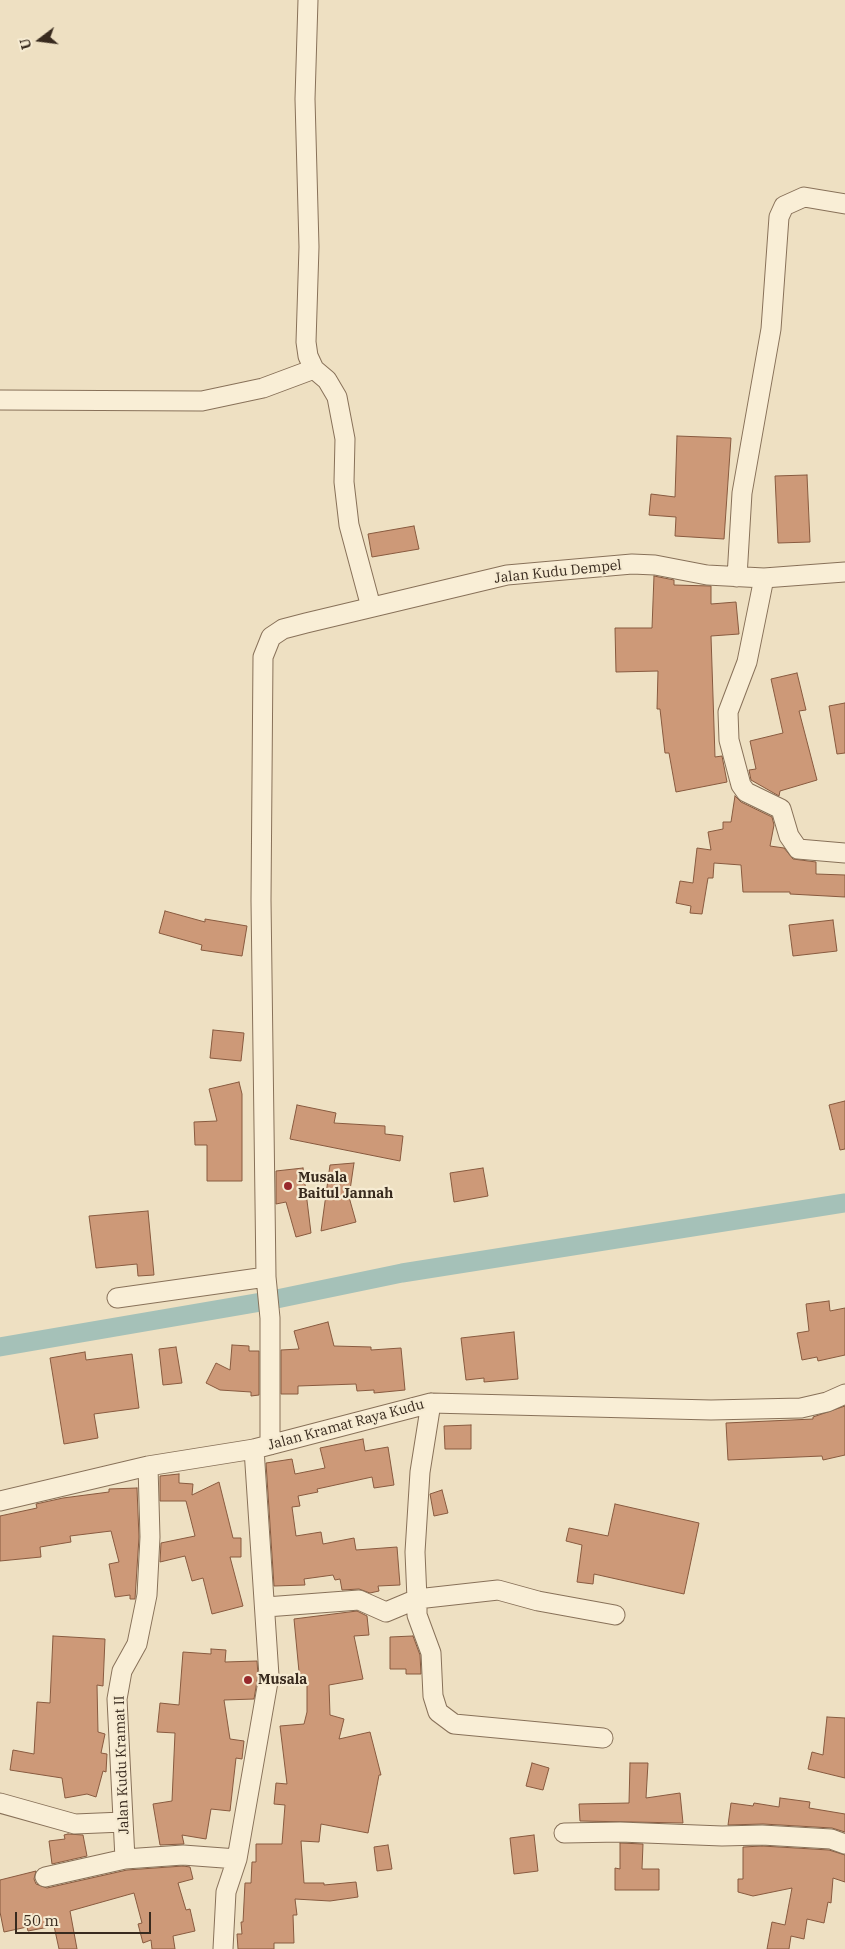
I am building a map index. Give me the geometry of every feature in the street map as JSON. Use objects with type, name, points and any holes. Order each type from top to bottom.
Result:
[{"type":"street","points":[[308,0],[306,342],[308,356],[314,369],[327,380],[337,397],[345,439],[344,482],[349,525],[372,607]]},
{"type":"street","points":[[737,577],[742,493],[771,329],[779,217],[784,206],[804,197],[845,204]]},
{"type":"street","points":[[0,400],[202,401],[263,388],[314,369]]},
{"type":"street","name":"Jalan Kudu Dempel","points":[[223,1949],[226,1892],[237,1859],[269,1676],[262,1447],[270,1318],[267,1283],[261,900],[263,657],[271,637],[283,629],[298,625],[507,575],[632,564],[655,565],[691,573],[737,577],[764,578],[845,572]]},
{"type":"street","points":[[764,578],[747,662],[728,712],[729,740],[741,785],[746,792],[781,810],[789,836],[798,849],[845,853]]},
{"type":"street","points":[[116,1298],[267,1283]]},
{"type":"street","name":"Jalan Kramat Raya Kudu","points":[[0,1501],[148,1466],[262,1447],[431,1403],[711,1410],[801,1408],[827,1402],[845,1394]]},
{"type":"street","points":[[431,1403],[420,1472],[415,1552],[418,1615],[431,1653],[433,1696],[438,1712],[454,1724],[603,1738]]},
{"type":"street","name":"Jalan Kudu Kramat II","points":[[126,1858],[117,1699],[122,1671],[136,1644],[147,1595],[150,1537],[148,1466]]},
{"type":"street","points":[[266,1607],[359,1600],[386,1612],[417,1599],[498,1590],[538,1602],[615,1615]]},
{"type":"street","points":[[0,1803],[75,1824],[124,1822]]},
{"type":"street","points":[[564,1833],[620,1832],[722,1836],[762,1835],[831,1839],[845,1844]]},
{"type":"street","points":[[45,1877],[126,1858],[183,1855],[237,1859]]},
{"type":"building","points":[[677,436],[731,438],[724,539],[675,536],[676,517],[649,515],[651,494],[675,497]]},
{"type":"building","points":[[807,475],[810,542],[778,543],[775,476]]},
{"type":"building","points":[[414,526],[419,549],[372,557],[368,534]]},
{"type":"building","points":[[654,576],[674,580],[674,585],[711,586],[711,604],[736,602],[739,634],[711,636],[715,757],[722,756],[727,782],[676,792],[669,753],[665,753],[660,709],[657,709],[658,671],[616,672],[615,628],[652,628]]},
{"type":"building","points":[[797,673],[806,710],[799,711],[817,780],[780,791],[779,796],[751,780],[749,770],[756,769],[750,741],[783,733],[771,679]]},
{"type":"building","points":[[845,703],[845,753],[837,754],[829,706]]},
{"type":"building","points":[[735,796],[741,802],[772,817],[774,825],[770,846],[784,848],[793,859],[816,862],[816,874],[845,875],[845,897],[790,894],[790,892],[743,892],[741,865],[714,863],[713,878],[708,878],[702,914],[690,913],[691,906],[676,903],[680,881],[693,883],[697,848],[711,850],[708,832],[723,829],[723,822],[731,822]]},
{"type":"building","points":[[165,911],[205,922],[205,919],[247,926],[242,956],[201,950],[202,945],[159,933]]},
{"type":"building","points":[[833,920],[837,951],[793,956],[789,925]]},
{"type":"building","points":[[213,1030],[244,1033],[241,1061],[210,1058]]},
{"type":"building","points":[[239,1082],[242,1094],[242,1181],[207,1181],[207,1145],[195,1145],[194,1122],[217,1121],[209,1089]]},
{"type":"building","points":[[845,1101],[845,1149],[840,1150],[829,1105]]},
{"type":"building","points":[[297,1105],[336,1113],[334,1123],[385,1126],[385,1134],[403,1136],[400,1161],[290,1139]]},
{"type":"building","points":[[354,1163],[349,1197],[356,1222],[321,1231],[330,1165]]},
{"type":"building","points":[[303,1168],[311,1233],[296,1237],[286,1202],[276,1204],[276,1171]]},
{"type":"building","points":[[483,1168],[488,1196],[454,1202],[450,1173]]},
{"type":"building","points":[[148,1211],[154,1275],[138,1276],[137,1264],[96,1268],[89,1216]]},
{"type":"building","points":[[829,1301],[830,1311],[845,1308],[845,1355],[818,1361],[817,1357],[802,1360],[797,1333],[809,1331],[806,1304]]},
{"type":"building","points":[[328,1322],[334,1346],[371,1347],[371,1350],[401,1348],[405,1390],[374,1393],[374,1390],[357,1391],[356,1384],[298,1386],[298,1394],[281,1394],[281,1350],[299,1349],[294,1331]]},
{"type":"building","points":[[514,1332],[518,1379],[484,1382],[484,1378],[466,1380],[461,1338]]},
{"type":"building","points":[[232,1345],[249,1346],[249,1351],[259,1351],[259,1395],[251,1396],[251,1392],[220,1390],[206,1383],[216,1363],[230,1370]]},
{"type":"building","points":[[176,1347],[182,1383],[163,1385],[159,1349]]},
{"type":"building","points":[[85,1352],[86,1360],[132,1354],[139,1408],[94,1414],[98,1438],[64,1444],[50,1358]]},
{"type":"building","points":[[845,1406],[845,1455],[823,1460],[822,1456],[728,1460],[726,1423],[813,1419],[813,1417]]},
{"type":"building","points":[[471,1425],[471,1449],[445,1449],[444,1426]]},
{"type":"building","points":[[363,1439],[365,1451],[388,1447],[394,1485],[374,1488],[372,1477],[317,1489],[318,1492],[298,1496],[300,1506],[292,1507],[296,1536],[321,1532],[323,1544],[354,1538],[356,1550],[397,1547],[400,1585],[378,1586],[379,1591],[370,1593],[359,1589],[342,1590],[340,1579],[335,1580],[333,1575],[304,1579],[305,1585],[274,1586],[266,1463],[292,1459],[295,1474],[325,1468],[320,1448]]},
{"type":"building","points":[[179,1474],[179,1483],[193,1484],[192,1495],[219,1482],[233,1538],[241,1538],[241,1557],[230,1557],[243,1606],[212,1614],[203,1578],[192,1581],[185,1556],[160,1562],[161,1543],[195,1536],[186,1501],[160,1501],[160,1476]]},
{"type":"building","points":[[137,1488],[139,1537],[135,1599],[130,1599],[130,1595],[115,1597],[109,1564],[119,1562],[111,1531],[70,1536],[71,1542],[40,1547],[41,1557],[0,1561],[0,1516],[37,1508],[36,1504],[63,1498],[109,1492],[109,1489]]},
{"type":"building","points":[[442,1490],[448,1513],[434,1516],[430,1494]]},
{"type":"building","points":[[615,1504],[699,1523],[684,1594],[594,1574],[593,1584],[577,1582],[582,1545],[566,1541],[569,1528],[608,1536]]},
{"type":"building","points":[[357,1611],[367,1616],[369,1635],[354,1636],[363,1679],[329,1685],[330,1715],[344,1719],[339,1739],[370,1732],[381,1775],[379,1775],[368,1833],[321,1824],[319,1842],[301,1841],[304,1883],[324,1883],[324,1885],[356,1882],[358,1897],[330,1901],[295,1899],[297,1915],[293,1915],[294,1943],[274,1943],[274,1949],[238,1949],[237,1934],[242,1934],[241,1922],[243,1922],[245,1883],[251,1883],[252,1862],[256,1862],[256,1844],[282,1844],[285,1805],[274,1804],[276,1783],[287,1784],[280,1726],[304,1724],[307,1712],[307,1682],[300,1682],[294,1619]]},
{"type":"building","points":[[53,1636],[105,1639],[103,1686],[97,1685],[98,1732],[105,1734],[101,1753],[107,1754],[106,1772],[103,1771],[96,1797],[87,1794],[65,1798],[62,1778],[10,1770],[13,1750],[34,1754],[37,1702],[50,1703]]},
{"type":"building","points":[[413,1636],[420,1655],[421,1674],[406,1674],[406,1669],[390,1669],[390,1637]]},
{"type":"building","points":[[211,1649],[226,1650],[225,1662],[257,1661],[258,1675],[254,1699],[224,1700],[230,1739],[244,1741],[242,1759],[236,1758],[230,1811],[211,1809],[206,1839],[182,1835],[184,1844],[160,1845],[153,1804],[172,1801],[175,1733],[157,1732],[160,1703],[179,1705],[183,1652],[211,1654]]},
{"type":"building","points":[[827,1717],[845,1718],[845,1778],[808,1769],[812,1752],[823,1755]]},
{"type":"building","points":[[532,1763],[549,1768],[543,1790],[526,1786]]},
{"type":"building","points":[[630,1763],[648,1763],[646,1798],[680,1793],[683,1823],[580,1821],[579,1804],[629,1803]]},
{"type":"building","points":[[780,1798],[810,1802],[809,1808],[845,1814],[845,1832],[832,1828],[763,1824],[728,1825],[731,1803],[753,1806],[754,1803],[779,1807]]},
{"type":"building","points":[[64,1835],[83,1835],[87,1856],[52,1864],[49,1841],[65,1839]]},
{"type":"building","points":[[534,1835],[538,1871],[514,1874],[510,1838]]},
{"type":"building","points":[[620,1843],[643,1844],[642,1869],[659,1869],[659,1890],[615,1890],[615,1868],[620,1869]]},
{"type":"building","points":[[388,1845],[392,1869],[377,1871],[374,1847]]},
{"type":"building","points":[[762,1846],[829,1850],[845,1855],[845,1882],[833,1878],[831,1903],[828,1902],[824,1923],[807,1919],[804,1939],[791,1936],[789,1949],[767,1949],[772,1922],[785,1925],[792,1888],[753,1896],[738,1892],[738,1879],[743,1879],[743,1847]]},
{"type":"building","points":[[190,1867],[193,1879],[178,1883],[186,1910],[190,1909],[195,1931],[173,1936],[175,1949],[152,1949],[151,1940],[143,1943],[138,1924],[142,1923],[134,1893],[70,1911],[77,1949],[59,1949],[54,1926],[28,1931],[27,1927],[4,1932],[0,1912],[0,1880],[36,1871],[34,1879],[36,1884],[47,1888],[127,1870]]},
{"type":"waterway","points":[[0,1347],[267,1301],[402,1273],[845,1203]]},
{"type":"place","name":"Musala Baitul Jannah","points":[[288,1186]]},
{"type":"place","name":"Musala","points":[[248,1680]]}]
